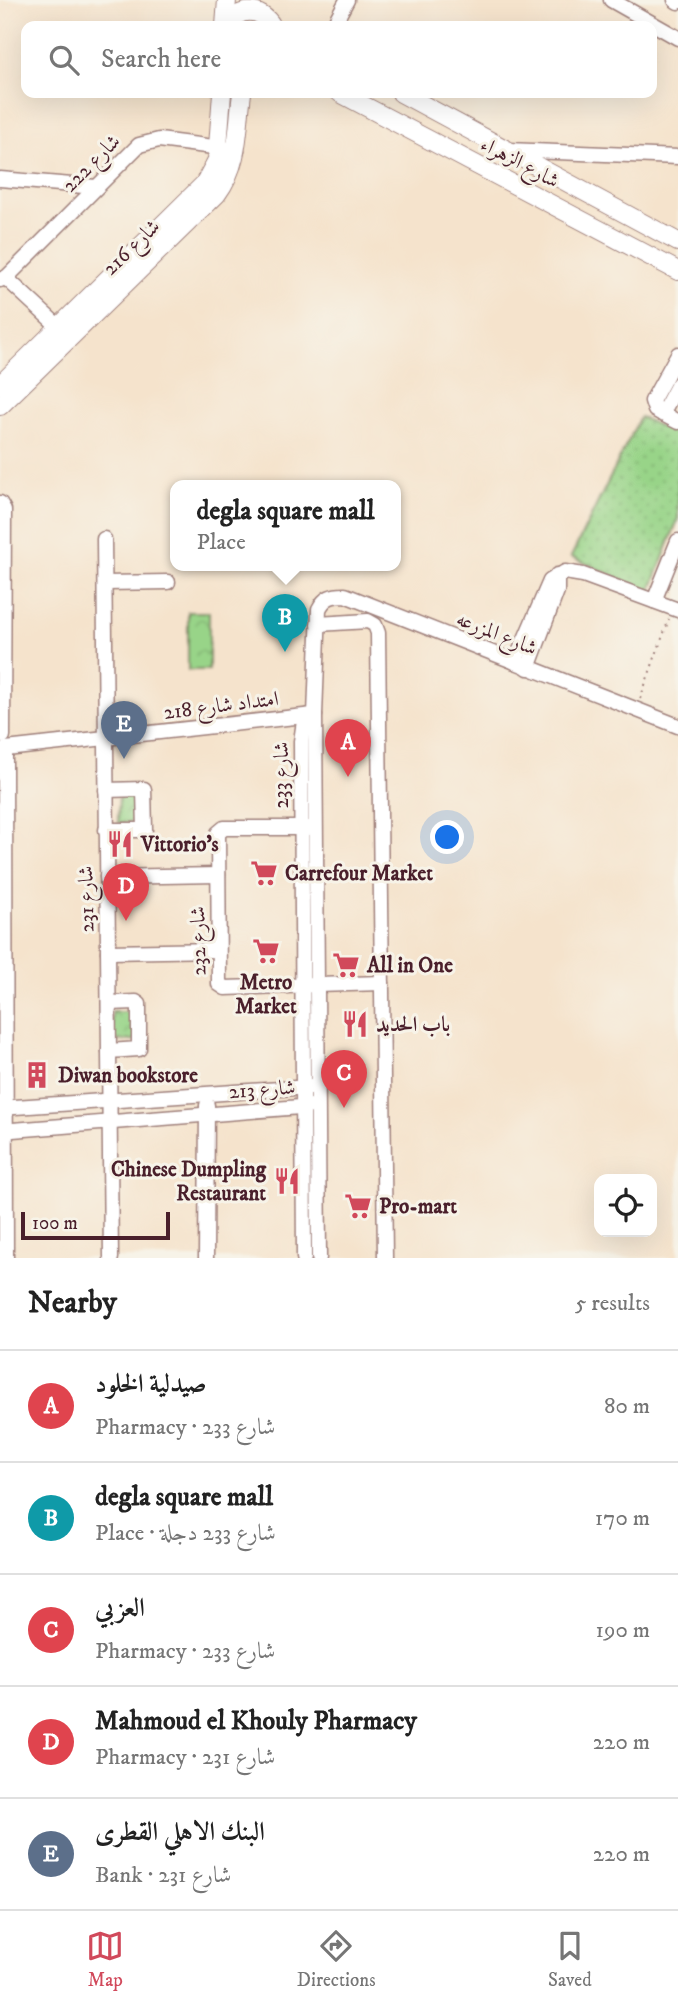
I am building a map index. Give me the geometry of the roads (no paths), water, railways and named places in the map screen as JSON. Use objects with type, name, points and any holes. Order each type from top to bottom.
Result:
[{"type":"main road","points":[[226,21],[227,0]]},
{"type":"main road","points":[[230,21],[242,12],[255,12],[271,19]]},
{"type":"main road","name":"شارع 216","points":[[0,406],[217,194],[232,170],[223,98]]},
{"type":"main road","name":"شارع 216","points":[[0,385],[204,184],[228,148],[241,98]]},
{"type":"main road","name":"شارع الزهراء","points":[[349,98],[678,271]]},
{"type":"main road","name":"شارع الزهراء","points":[[410,98],[678,242]]},
{"type":"street","points":[[336,21],[347,0]]},
{"type":"street","points":[[611,0],[648,21]]},
{"type":"street","points":[[657,26],[678,38]]},
{"type":"street","name":"شارع 222","points":[[3,279],[139,145],[149,141],[228,148]]},
{"type":"street","points":[[507,150],[678,157]]},
{"type":"street","points":[[0,179],[96,187]]},
{"type":"street","points":[[3,279],[60,328]]},
{"type":"street","points":[[678,354],[652,401],[655,410],[678,422]]},
{"type":"street","points":[[662,414],[678,384]]},
{"type":"street","points":[[0,503],[4,510],[2,1130],[6,1258]]},
{"type":"street","name":"شارع 231","points":[[104,539],[111,1258]]},
{"type":"street","points":[[654,601],[678,541]]},
{"type":"street","points":[[522,665],[547,586],[557,575],[574,572],[676,609]]},
{"type":"street","points":[[105,583],[168,582]]},
{"type":"street","name":"شارع المزرعه","points":[[318,624],[319,609],[323,601],[332,595],[345,595],[678,726]]},
{"type":"street","points":[[315,715],[318,624],[368,621],[375,625],[378,633],[385,1258]]},
{"type":"street","name":"امتداد شارع 218","points":[[3,746],[105,739],[315,715]]},
{"type":"street","name":"شارع 233","points":[[304,1258],[311,1087],[309,827],[302,727],[304,721],[315,715]]},
{"type":"street","points":[[106,790],[145,789],[145,830],[106,830]]},
{"type":"street","name":"شارع 232","points":[[309,827],[222,829],[218,836],[218,982],[223,988],[382,983]]},
{"type":"street","points":[[107,877],[218,875]]},
{"type":"street","points":[[108,953],[218,950]]},
{"type":"street","points":[[108,1003],[139,1004],[139,1049],[109,1051]]},
{"type":"street","name":"شارع 213","points":[[2,1108],[311,1087]]},
{"type":"street","points":[[206,1258],[207,1094]]},
{"type":"street","name":"شارع 233","points":[[311,1106],[319,1258]]},
{"type":"street","name":"شارع 213","points":[[2,1130],[311,1106]]},
{"type":"place","name":"degla square mall","points":[[285,652]]},
{"type":"place","name":"البنك الاهلي القطرى","points":[[124,759]]},
{"type":"place","name":"صيدلية الخلود","points":[[348,777]]},
{"type":"place","name":"Vittorio's","points":[[120,844]]},
{"type":"place","name":"Carrefour Market","points":[[264,873]]},
{"type":"place","name":"Mahmoud el Khouly Pharmacy","points":[[126,921]]},
{"type":"place","name":"Metro Market","points":[[266,951]]},
{"type":"place","name":"All in One","points":[[346,965]]},
{"type":"place","name":"باب الحديد","points":[[355,1024]]},
{"type":"place","name":"Diwan bookstore","points":[[37,1075]]},
{"type":"place","name":"العزبي","points":[[344,1108]]},
{"type":"place","name":"Chinese Dumpling Restaurant","points":[[287,1181]]},
{"type":"place","name":"Pro-mart","points":[[358,1206]]}]
